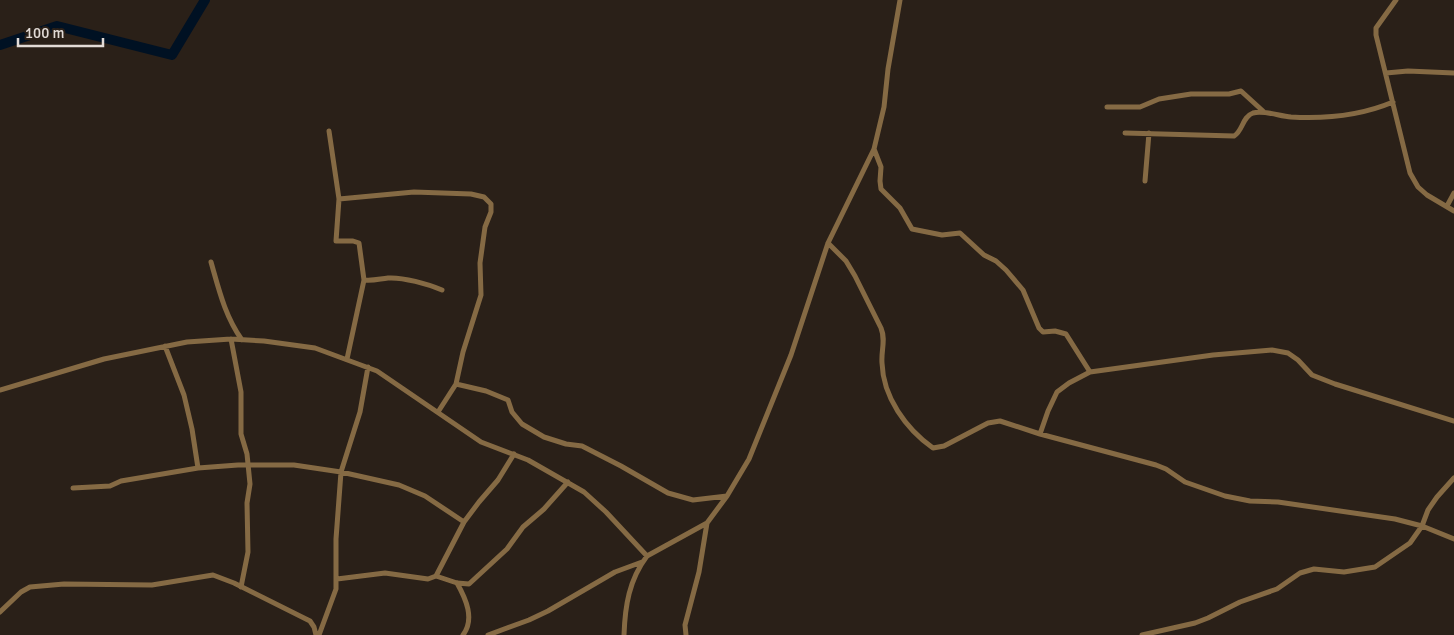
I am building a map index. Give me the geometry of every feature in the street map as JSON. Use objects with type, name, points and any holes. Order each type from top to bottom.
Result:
[{"type":"street","points":[[623,635],[627,596],[642,562],[647,556],[706,523],[727,496],[749,459],[791,355],[828,242],[874,150],[884,108],[889,62],[900,0]]},
{"type":"street","points":[[1396,0],[1376,28],[1376,35],[1410,173],[1418,187],[1426,195],[1454,211]]},
{"type":"street","points":[[1386,73],[1454,73]]},
{"type":"street","points":[[1108,107],[1140,107],[1159,99],[1190,94],[1229,94],[1241,91],[1265,113]]},
{"type":"street","points":[[1125,133],[1234,136],[1244,120],[1250,114],[1257,112],[1324,118],[1375,110],[1393,102]]},
{"type":"street","points":[[329,131],[339,199],[336,240],[359,243],[364,280],[347,359]]},
{"type":"street","points":[[1145,181],[1149,133]]},
{"type":"street","points":[[874,150],[881,167],[880,181],[882,189],[900,208],[912,229],[942,235],[960,233],[984,255],[1000,263],[1022,290],[1038,328],[1042,332],[1055,331],[1066,334],[1090,372]]},
{"type":"street","points":[[339,199],[414,192],[471,194],[484,197],[491,204],[491,212],[485,227],[480,262],[481,295],[467,336],[456,384],[438,412]]},
{"type":"street","points":[[1447,206],[1454,193]]},
{"type":"street","points":[[828,242],[846,261],[884,335],[882,363],[893,404],[906,422],[933,448],[940,448],[991,422],[1000,421],[1040,434],[1156,465],[1166,469],[1185,482],[1225,496],[1250,501],[1278,502],[1395,519],[1422,526],[1454,539]]},
{"type":"street","points":[[211,262],[228,316],[242,340]]},
{"type":"street","points":[[364,280],[398,279],[428,284],[442,290]]},
{"type":"street","points":[[231,340],[241,392],[240,434],[247,454],[250,484],[247,503],[248,552],[241,587]]},
{"type":"street","points":[[0,390],[104,359],[187,342],[242,340],[278,342],[315,348],[368,367],[385,376],[481,442],[514,454],[584,492],[606,512],[647,556]]},
{"type":"street","points":[[165,346],[184,395],[198,468]]},
{"type":"street","points":[[1040,434],[1057,392],[1090,372],[1213,355],[1272,350],[1288,353],[1298,360],[1312,375],[1335,384],[1454,421]]},
{"type":"street","points":[[318,635],[336,588],[336,539],[341,472],[360,412],[368,367]]},
{"type":"street","points":[[456,384],[486,391],[508,400],[512,412],[522,424],[537,433],[559,442],[582,446],[668,493],[693,500],[727,496]]},
{"type":"street","points":[[436,576],[464,522],[498,480],[514,454]]},
{"type":"street","points":[[73,488],[110,486],[120,481],[198,468],[294,465],[341,472],[399,485],[425,496],[464,522]]},
{"type":"street","points":[[1142,635],[1195,623],[1240,602],[1277,589],[1300,574],[1314,569],[1344,572],[1376,567],[1410,543],[1422,526],[1433,503],[1454,478]]},
{"type":"street","points":[[337,579],[385,573],[428,579],[436,576],[456,583],[469,584],[510,546],[523,527],[544,510],[568,482]]},
{"type":"street","points":[[686,635],[685,625],[698,572],[706,523]]},
{"type":"street","points":[[488,635],[548,611],[615,572],[642,562]]},
{"type":"street","points":[[0,612],[21,592],[30,587],[64,584],[152,585],[213,576],[224,579],[310,621],[318,635]]},
{"type":"street","points":[[456,583],[464,596],[467,607],[468,626],[463,635]]},
{"type":"waterway","points":[[0,45],[57,26],[172,55],[205,0]]}]
